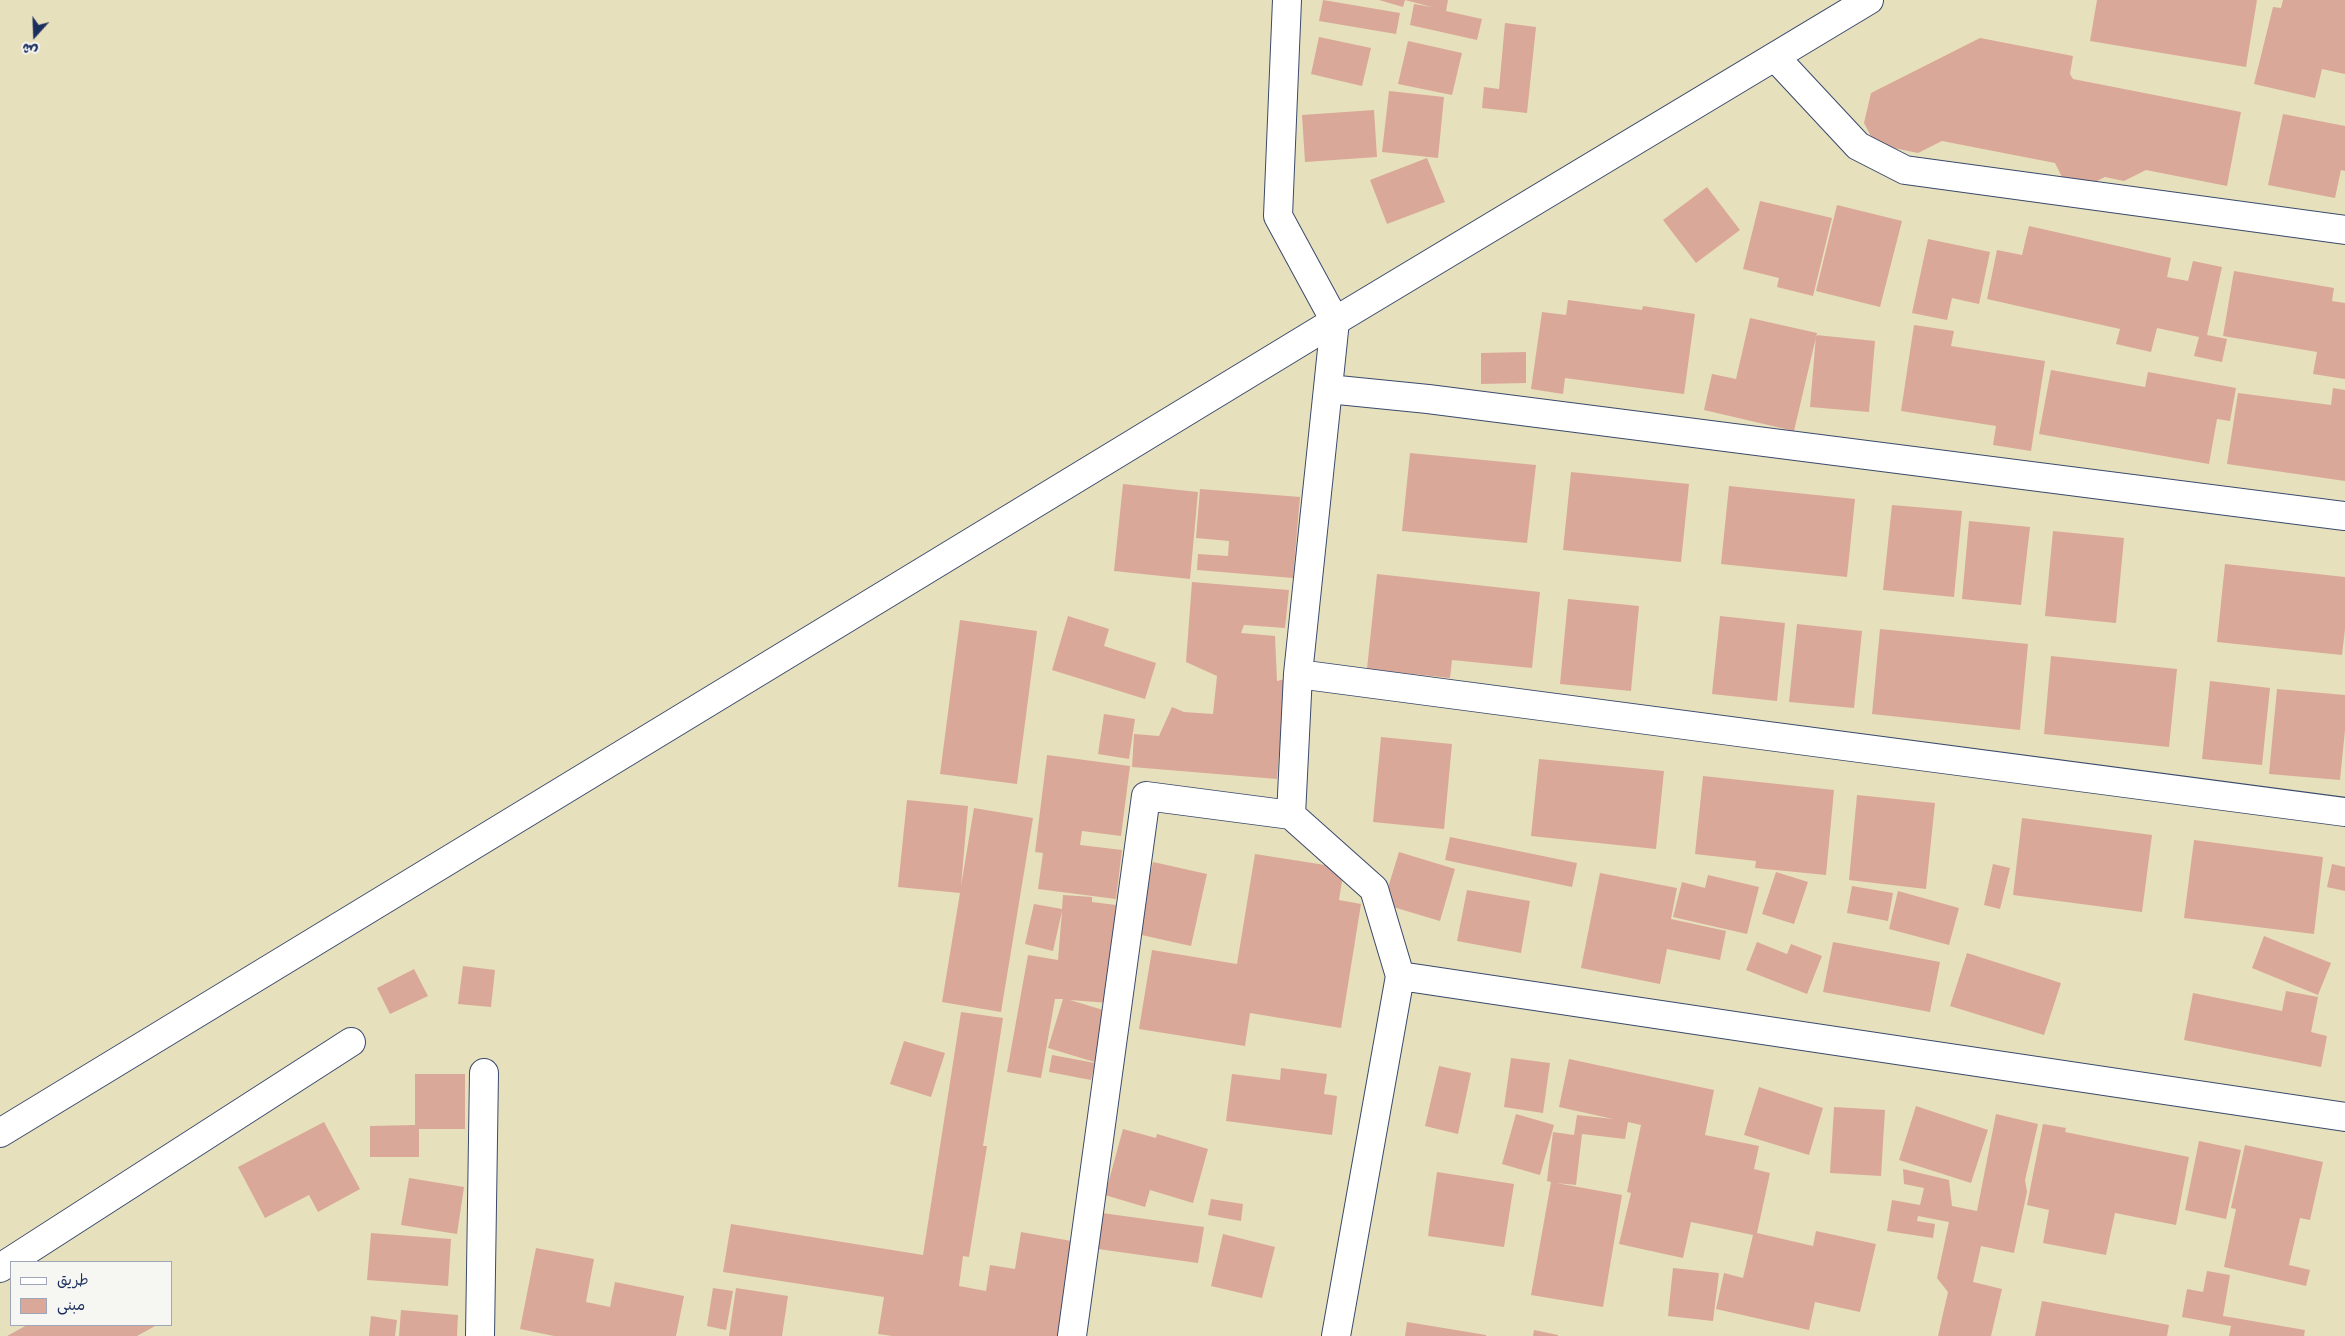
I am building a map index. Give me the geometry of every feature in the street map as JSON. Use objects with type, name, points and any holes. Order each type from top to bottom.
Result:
[{"type":"street","points":[[1287,0],[1278,216],[1335,321],[1298,674],[1291,815]]},
{"type":"street","points":[[0,1133],[1335,321],[1869,0]]},
{"type":"street","points":[[1775,57],[1858,146],[1905,170],[2345,230]]},
{"type":"street","points":[[1328,388],[1428,399],[2345,516]]},
{"type":"street","points":[[1298,674],[2345,812]]},
{"type":"street","points":[[1072,1336],[1146,796],[1291,815],[1374,889],[1400,976],[1336,1336]]},
{"type":"street","points":[[1400,976],[2345,1117]]},
{"type":"street","points":[[11,1261],[351,1042]]},
{"type":"street","points":[[480,1336],[484,1073]]},
{"type":"building","points":[[1323,0],[1400,13],[1396,34],[1319,21]]},
{"type":"building","points":[[1379,0],[1405,0],[1403,7]]},
{"type":"building","points":[[1405,0],[1448,0],[1446,11],[1482,19],[1477,40],[1410,25],[1414,4],[1432,7]]},
{"type":"building","points":[[2097,0],[2257,0],[2246,67],[2090,41]]},
{"type":"building","points":[[2283,0],[2345,0],[2345,74],[2322,69],[2315,98],[2254,84],[2273,7],[2281,8]]},
{"type":"building","points":[[1505,23],[1536,27],[1527,113],[1482,108],[1484,87],[1499,89]]},
{"type":"building","points":[[1319,37],[1371,48],[1362,86],[1311,74]]},
{"type":"building","points":[[1980,38],[2073,56],[2070,74],[2073,79],[2241,112],[2227,186],[2146,170],[2124,181],[2105,177],[2093,183],[2062,177],[2055,163],[1942,141],[1918,153],[1875,144],[1864,123],[1871,93]]},
{"type":"building","points":[[1408,41],[1462,53],[1452,95],[1398,84]]},
{"type":"building","points":[[1389,91],[1444,97],[1438,158],[1382,152]]},
{"type":"building","points":[[1374,110],[1377,157],[1305,162],[1302,115]]},
{"type":"building","points":[[2283,114],[2345,126],[2345,171],[2341,170],[2335,198],[2268,185]]},
{"type":"building","points":[[1427,158],[1445,202],[1387,224],[1370,180]]},
{"type":"building","points":[[1707,187],[1740,230],[1696,263],[1663,220]]},
{"type":"building","points":[[1760,201],[1832,218],[1813,296],[1777,287],[1779,278],[1743,269]]},
{"type":"building","points":[[1837,205],[1902,221],[1880,307],[1816,291]]},
{"type":"building","points":[[2029,226],[2171,258],[2167,277],[2188,281],[2193,261],[2222,267],[2207,335],[2227,339],[2222,362],[2194,356],[2199,337],[2157,328],[2151,352],[2116,344],[2120,329],[1987,299],[1997,250],[2022,255]]},
{"type":"building","points":[[1928,239],[1990,252],[1979,304],[1952,298],[1947,320],[1912,313]]},
{"type":"building","points":[[2234,271],[2334,288],[2332,301],[2345,303],[2345,379],[2313,374],[2317,352],[2223,336]]},
{"type":"building","points":[[1568,300],[1642,310],[1643,306],[1695,314],[1684,394],[1565,378],[1563,394],[1531,389],[1542,312],[1566,315]]},
{"type":"building","points":[[1750,318],[1817,333],[1794,431],[1704,410],[1712,374],[1736,379]]},
{"type":"building","points":[[1914,325],[1954,331],[1951,346],[2045,361],[2031,451],[1993,445],[1996,426],[1901,411]]},
{"type":"building","points":[[1816,335],[1875,341],[1869,412],[1810,407]]},
{"type":"building","points":[[1526,352],[1526,383],[1481,384],[1481,353]]},
{"type":"building","points":[[2051,370],[2145,387],[2148,372],[2236,388],[2230,421],[2217,419],[2209,464],[2039,434]]},
{"type":"building","points":[[2333,388],[2345,390],[2345,481],[2227,464],[2238,393],[2331,405]]},
{"type":"building","points":[[1410,453],[1536,465],[1527,543],[1402,531]]},
{"type":"building","points":[[1571,472],[1689,484],[1681,562],[1563,550]]},
{"type":"building","points":[[1123,484],[1198,492],[1190,579],[1114,571]]},
{"type":"building","points":[[1729,486],[1855,499],[1847,577],[1721,564]]},
{"type":"building","points":[[1200,489],[1300,497],[1293,578],[1197,570],[1198,554],[1228,556],[1229,541],[1196,538]]},
{"type":"building","points":[[1892,505],[1962,511],[1954,597],[1883,590]]},
{"type":"building","points":[[1969,521],[2030,527],[2021,605],[1962,599]]},
{"type":"building","points":[[2053,531],[2124,538],[2116,623],[2045,616]]},
{"type":"building","points":[[2225,564],[2345,577],[2345,629],[2342,655],[2217,642]]},
{"type":"building","points":[[1377,574],[1540,592],[1532,668],[1452,660],[1450,678],[1367,669]]},
{"type":"building","points":[[1192,582],[1289,590],[1285,628],[1244,625],[1241,633],[1275,636],[1277,681],[1285,679],[1277,779],[1132,767],[1134,734],[1159,736],[1172,707],[1184,712],[1213,714],[1217,676],[1186,662]]},
{"type":"building","points":[[1568,599],[1639,606],[1631,691],[1560,684]]},
{"type":"building","points":[[1068,616],[1109,629],[1104,646],[1156,663],[1145,699],[1052,670]]},
{"type":"building","points":[[1720,616],[1785,623],[1777,701],[1712,694]]},
{"type":"building","points":[[960,620],[1037,631],[1017,784],[940,774]]},
{"type":"building","points":[[1797,624],[1862,631],[1854,708],[1789,702]]},
{"type":"building","points":[[1880,629],[2028,644],[2020,730],[1872,714]]},
{"type":"building","points":[[2051,656],[2177,669],[2169,747],[2044,734]]},
{"type":"building","points":[[2210,681],[2270,688],[2262,765],[2202,759]]},
{"type":"building","points":[[2277,689],[2345,695],[2345,730],[2340,780],[2269,774]]},
{"type":"building","points":[[1104,714],[1135,719],[1129,759],[1098,754]]},
{"type":"building","points":[[1381,737],[1452,744],[1444,829],[1373,822]]},
{"type":"building","points":[[1047,755],[1130,766],[1121,836],[1082,831],[1080,845],[1122,850],[1116,899],[1038,889],[1043,853],[1035,852]]},
{"type":"building","points":[[1539,759],[1664,771],[1656,849],[1531,836]]},
{"type":"building","points":[[1703,776],[1834,790],[1826,875],[1755,868],[1756,861],[1695,854]]},
{"type":"building","points":[[1857,795],[1935,803],[1926,889],[1849,880]]},
{"type":"building","points":[[907,800],[968,806],[961,886],[974,808],[1033,818],[1001,1012],[942,1002],[960,893],[898,887]]},
{"type":"building","points":[[2022,818],[2152,835],[2142,912],[2013,895]]},
{"type":"building","points":[[1450,837],[1577,863],[1572,887],[1445,860]]},
{"type":"building","points":[[2194,840],[2323,857],[2314,934],[2184,918]]},
{"type":"building","points":[[1399,852],[1455,869],[1440,921],[1383,904]]},
{"type":"building","points":[[1255,854],[1344,868],[1339,900],[1361,904],[1341,1028],[1250,1013],[1245,1046],[1139,1029],[1152,950],[1237,964]]},
{"type":"building","points":[[1153,862],[1207,874],[1191,946],[1137,934]]},
{"type":"building","points":[[1993,864],[2010,868],[2000,909],[1984,905]]},
{"type":"building","points":[[2332,864],[2345,867],[2345,891],[2327,887]]},
{"type":"building","points":[[1776,872],[1808,882],[1794,924],[1762,914]]},
{"type":"building","points":[[1600,873],[1677,888],[1671,919],[1726,931],[1720,960],[1667,949],[1660,984],[1581,968]]},
{"type":"building","points":[[1708,875],[1759,887],[1747,934],[1673,917],[1682,882],[1705,888]]},
{"type":"building","points":[[1852,886],[1893,893],[1888,921],[1847,913]]},
{"type":"building","points":[[1467,890],[1530,901],[1521,953],[1457,941]]},
{"type":"building","points":[[1898,891],[1959,908],[1949,945],[1889,929]]},
{"type":"building","points":[[1063,895],[1092,897],[1092,902],[1116,905],[1109,1003],[1070,1000],[1113,1013],[1098,1063],[1048,1048],[1063,999],[1055,999],[1041,1078],[1007,1072],[1028,955],[1058,960],[1062,911],[1053,951],[1025,944],[1034,904],[1062,909]]},
{"type":"building","points":[[2264,936],[2331,963],[2318,995],[2252,968]]},
{"type":"building","points":[[1757,942],[1787,954],[1791,944],[1822,956],[1807,994],[1746,970]]},
{"type":"building","points":[[1833,942],[1940,962],[1930,1012],[1823,992]]},
{"type":"building","points":[[1967,953],[2061,983],[2044,1035],[1950,1006]]},
{"type":"building","points":[[463,966],[495,970],[491,1007],[458,1004]]},
{"type":"building","points":[[414,969],[428,996],[390,1014],[377,988]]},
{"type":"building","points":[[2286,991],[2318,997],[2311,1032],[2327,1036],[2321,1067],[2184,1040],[2193,993],[2282,1011]]},
{"type":"building","points":[[961,1012],[1003,1018],[983,1146],[987,1146],[969,1257],[963,1256],[959,1286],[986,1291],[990,1265],[1015,1269],[1021,1232],[1077,1242],[1064,1336],[892,1336],[878,1334],[884,1297],[723,1272],[731,1224],[923,1255]]},
{"type":"building","points":[[904,1041],[945,1053],[931,1097],[890,1084]]},
{"type":"building","points":[[1052,1055],[1095,1063],[1091,1080],[1049,1072]]},
{"type":"building","points":[[1511,1058],[1550,1063],[1543,1113],[1504,1107]]},
{"type":"building","points":[[1569,1059],[1714,1090],[1705,1135],[1759,1146],[1754,1169],[1770,1173],[1757,1233],[1813,1246],[1816,1231],[1876,1244],[1860,1312],[1815,1302],[1809,1330],[1716,1309],[1724,1273],[1743,1278],[1753,1235],[1691,1222],[1683,1258],[1619,1244],[1631,1193],[1627,1192],[1641,1125],[1628,1122],[1625,1139],[1582,1134],[1576,1185],[1556,1183],[1622,1195],[1603,1307],[1531,1295],[1551,1182],[1547,1181],[1553,1132],[1574,1135],[1577,1115],[1613,1119],[1559,1107]]},
{"type":"building","points":[[1439,1066],[1471,1073],[1458,1134],[1425,1126]]},
{"type":"building","points":[[1281,1068],[1327,1074],[1324,1094],[1337,1096],[1332,1135],[1226,1121],[1232,1074],[1280,1080]]},
{"type":"building","points":[[415,1074],[465,1074],[465,1129],[419,1129],[419,1157],[370,1157],[370,1126],[415,1125]]},
{"type":"building","points":[[1759,1087],[1823,1108],[1809,1155],[1744,1135]]},
{"type":"building","points":[[1916,1106],[1988,1130],[1971,1183],[1899,1160]]},
{"type":"building","points":[[1834,1107],[1885,1110],[1881,1176],[1830,1173]]},
{"type":"building","points":[[1516,1114],[1554,1125],[1540,1175],[1502,1164]]},
{"type":"building","points":[[1996,1114],[2038,1124],[2025,1180],[2027,1192],[2014,1253],[1981,1246],[1973,1282],[2002,1289],[1991,1336],[1938,1336],[1948,1292],[1937,1278],[1949,1222],[1918,1216],[1917,1221],[1935,1224],[1933,1238],[1887,1231],[1892,1200],[1920,1205],[1924,1188],[1904,1184],[1903,1169],[1949,1180],[1952,1206],[1977,1211]]},
{"type":"building","points":[[324,1122],[360,1189],[318,1212],[309,1195],[265,1218],[238,1167]]},
{"type":"building","points":[[2043,1124],[2066,1128],[2065,1132],[2189,1157],[2176,1225],[2115,1213],[2106,1255],[2043,1243],[2049,1210],[2027,1205]]},
{"type":"building","points":[[1123,1129],[1156,1138],[1157,1134],[1208,1149],[1193,1203],[1150,1190],[1145,1207],[1105,1195]]},
{"type":"building","points":[[2199,1141],[2241,1150],[2226,1219],[2185,1210]]},
{"type":"building","points":[[2245,1145],[2323,1162],[2310,1220],[2300,1218],[2289,1265],[2310,1270],[2306,1286],[2224,1267],[2236,1209],[2231,1208]]},
{"type":"building","points":[[1437,1172],[1514,1184],[1504,1247],[1428,1236]]},
{"type":"building","points":[[409,1178],[464,1187],[457,1234],[401,1225]]},
{"type":"building","points":[[1211,1199],[1243,1204],[1241,1221],[1208,1215]]},
{"type":"building","points":[[1102,1213],[1204,1227],[1198,1263],[1098,1249]]},
{"type":"building","points":[[371,1233],[451,1239],[448,1286],[367,1280]]},
{"type":"building","points":[[1223,1234],[1275,1247],[1262,1298],[1211,1286]]},
{"type":"building","points":[[536,1248],[594,1259],[586,1302],[610,1307],[615,1282],[684,1296],[676,1336],[554,1336],[520,1329]]},
{"type":"building","points":[[1673,1268],[1719,1273],[1713,1321],[1668,1316]]},
{"type":"building","points":[[2207,1271],[2230,1275],[2223,1316],[2305,1330],[2304,1336],[2229,1336],[2231,1326],[2182,1317],[2187,1289],[2203,1292]]},
{"type":"building","points":[[713,1288],[733,1291],[726,1330],[707,1326]]},
{"type":"building","points":[[736,1288],[788,1296],[782,1336],[729,1336]]},
{"type":"building","points":[[2042,1301],[2169,1325],[2167,1336],[2035,1336]]},
{"type":"building","points":[[401,1310],[458,1315],[457,1336],[399,1336]]},
{"type":"building","points":[[371,1316],[397,1320],[395,1336],[369,1336]]},
{"type":"building","points":[[1407,1322],[1486,1335],[1486,1336],[1405,1336]]},
{"type":"building","points":[[25,1326],[155,1326],[137,1336],[7,1336]]},
{"type":"building","points":[[1534,1330],[1558,1335],[1558,1336],[1533,1336]]}]
